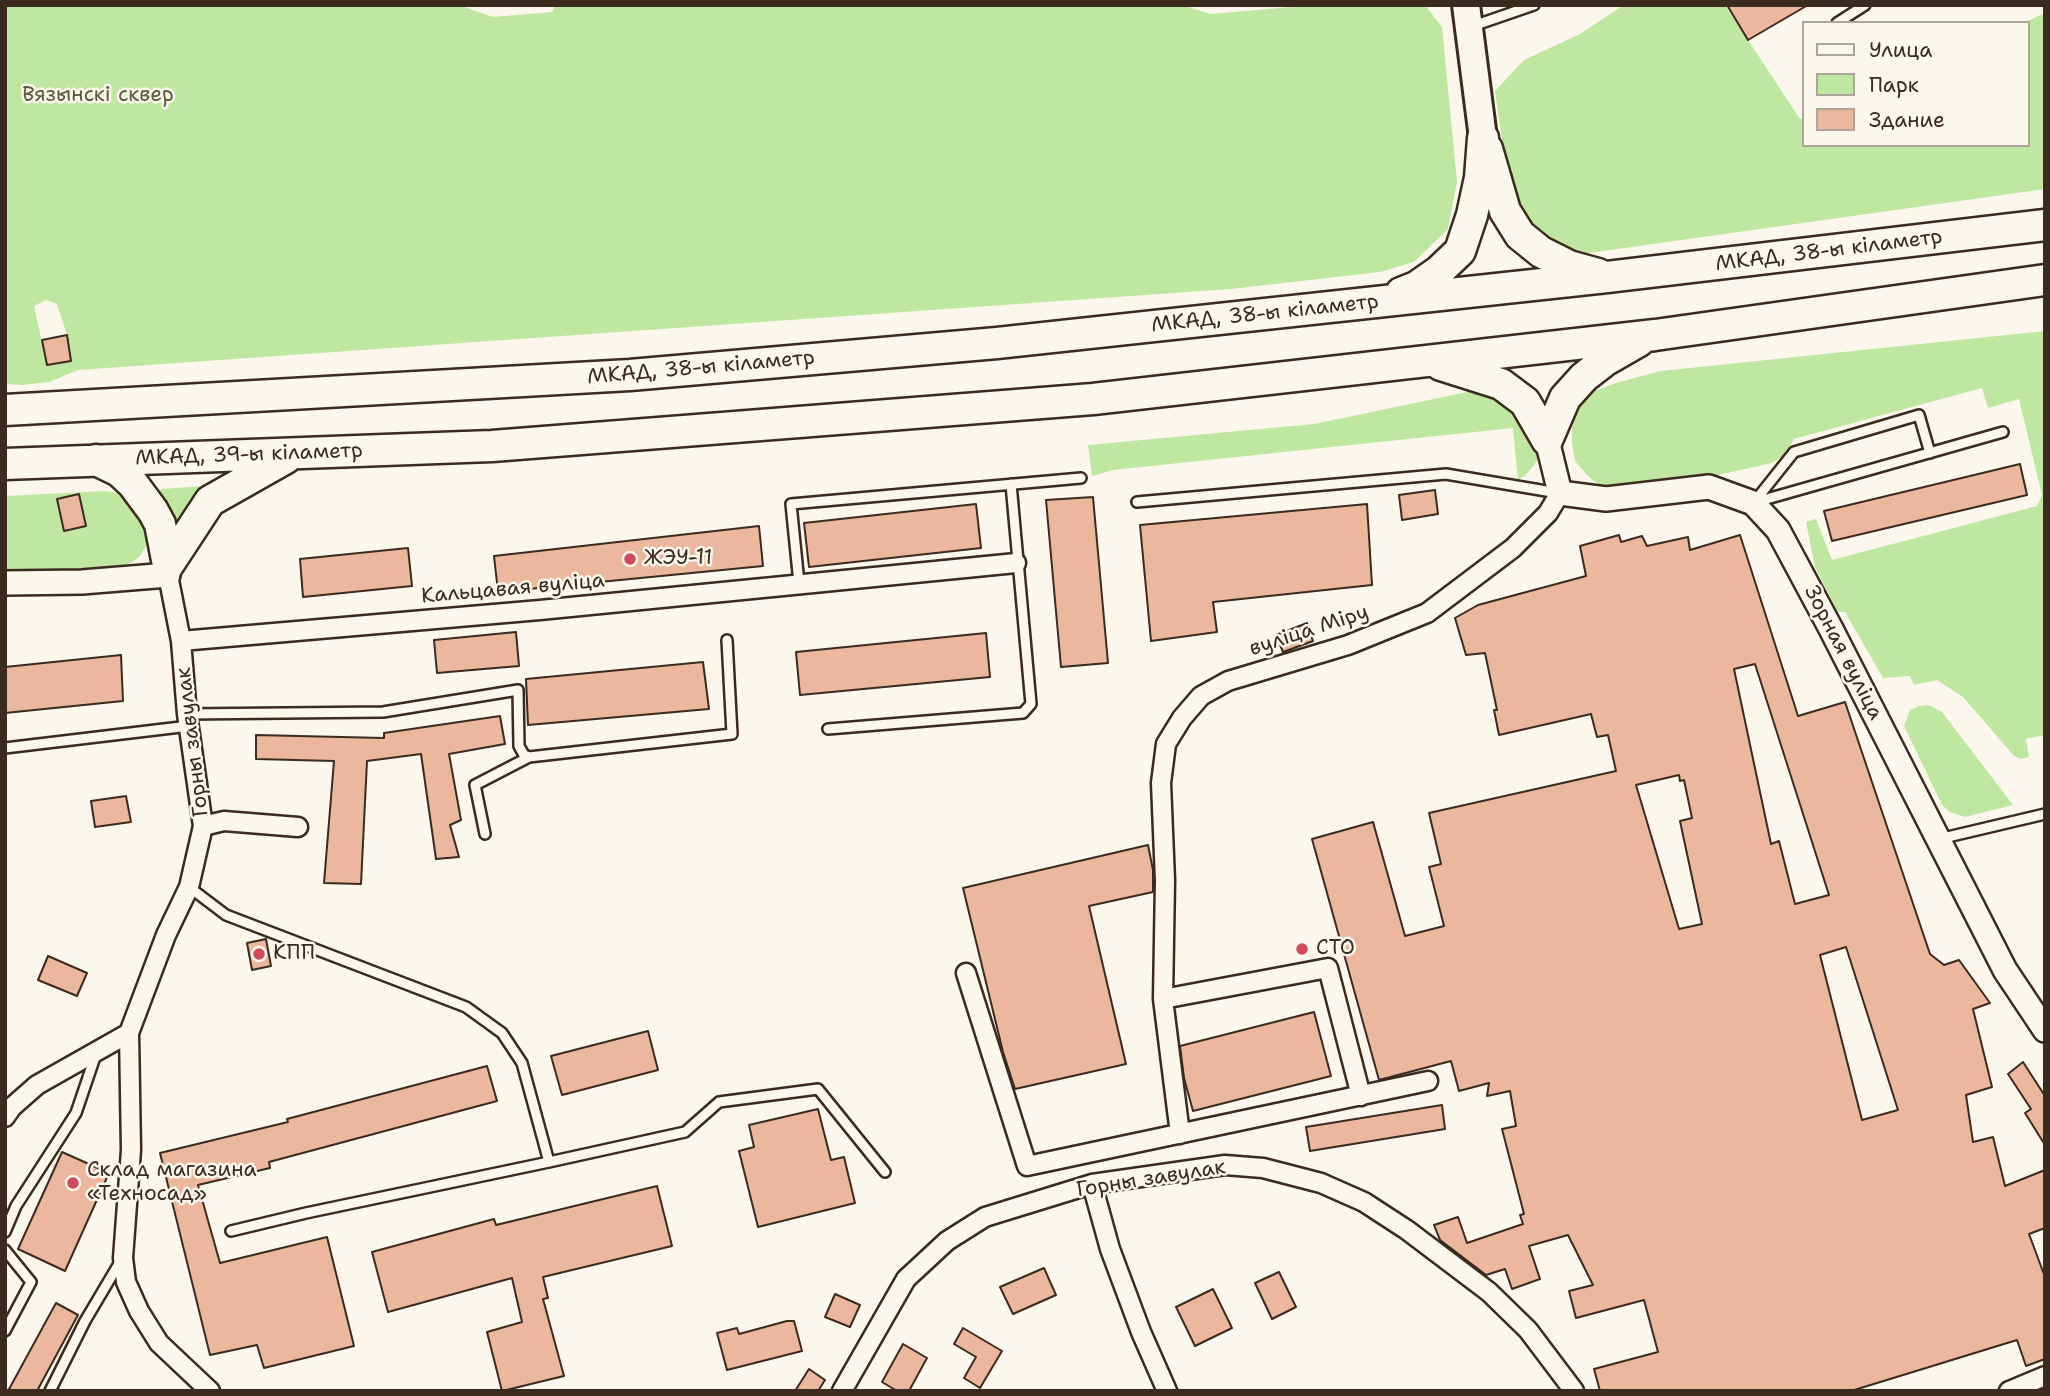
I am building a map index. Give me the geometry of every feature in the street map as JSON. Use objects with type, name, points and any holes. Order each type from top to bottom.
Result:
[{"type":"highway","points":[[1483,138],[1505,211],[1520,235],[1550,257],[1569,266],[1607,277]]},
{"type":"highway","points":[[1379,301],[1416,287],[1439,271],[1460,251],[1480,178],[1483,138]]},
{"type":"highway","name":"МКАД, 38-ы кіламетр","points":[[48,408],[630,374],[997,344],[1607,277],[2045,225]]},
{"type":"highway","points":[[1424,361],[1655,335],[2045,279]]},
{"type":"highway","points":[[1547,440],[1565,398],[1584,377],[1606,360],[1655,335]]},
{"type":"highway","points":[[1424,361],[1462,370],[1501,384],[1525,402],[1547,440]]},
{"type":"highway","name":"МКАД, 39-ы кіламетр","points":[[5,464],[492,446],[1093,399],[1424,361]]},
{"type":"highway","points":[[5,399],[48,408]]},
{"type":"highway","points":[[5,410],[48,408]]},
{"type":"highway","points":[[168,570],[210,501],[290,455]]},
{"type":"highway","points":[[96,460],[119,471],[133,484],[153,511],[159,524],[168,570]]},
{"type":"main road","points":[[1467,16],[1483,138]]},
{"type":"street","points":[[1547,440],[1560,493]]},
{"type":"street","name":"Зорная вуліца","points":[[1560,493],[1606,499],[1709,487],[1754,503],[1778,530],[2005,971],[2044,1028]]},
{"type":"street","name":"вуліца Міру","points":[[1180,1134],[1163,999],[1164,860],[1161,783],[1166,744],[1182,718],[1201,696],[1228,681],[1348,645],[1427,613],[1513,548],[1548,513],[1560,493]]},
{"type":"street","name":"Кальцавая вуліца","points":[[181,641],[540,610],[1016,563]]},
{"type":"street","points":[[5,583],[82,582],[168,570]]},
{"type":"street","name":"Горны завулак","points":[[168,570],[181,641],[188,720],[203,826],[189,887],[166,934],[129,1032],[131,1150],[123,1258],[126,1282],[139,1311],[159,1343],[210,1391]]},
{"type":"street","points":[[203,826],[224,821],[298,827]]},
{"type":"street","points":[[1163,999],[1328,968],[1361,1096]]},
{"type":"street","points":[[966,972],[1027,1166],[1428,1081]]},
{"type":"street","points":[[5,1117],[12,1107],[37,1085],[129,1032]]},
{"type":"street","name":"Горны завулак","points":[[842,1391],[906,1279],[947,1241],[985,1217],[1092,1184],[1226,1166],[1263,1168],[1321,1183],[1364,1202],[1407,1230],[1489,1292],[1528,1330],[1574,1391]]},
{"type":"street","points":[[1092,1184],[1110,1249],[1141,1332],[1167,1391]]},
{"type":"street","points":[[2009,1391],[2045,1376]]},
{"type":"lane","points":[[1467,16],[1534,5]]},
{"type":"lane","points":[[1840,21],[1865,5]]},
{"type":"lane","points":[[1754,503],[1794,452],[1919,415],[1930,453]]},
{"type":"lane","points":[[1754,503],[2003,432]]},
{"type":"lane","points":[[1137,502],[1446,474],[1560,493]]},
{"type":"lane","points":[[799,583],[791,504],[1081,478]]},
{"type":"lane","points":[[828,729],[1023,713],[1031,704],[1016,563],[1011,484]]},
{"type":"lane","points":[[485,834],[475,785],[529,757],[732,734],[727,640]]},
{"type":"lane","points":[[5,748],[188,720],[383,712],[518,690],[519,747],[524,755],[529,757]]},
{"type":"lane","points":[[1938,839],[2045,814]]},
{"type":"lane","points":[[189,887],[226,915],[466,1007],[502,1033],[522,1063],[549,1162]]},
{"type":"lane","points":[[5,1232],[16,1206],[76,1113],[96,1052]]},
{"type":"lane","points":[[231,1231],[685,1132],[719,1102],[818,1089],[885,1172]]},
{"type":"lane","points":[[5,1250],[31,1282],[5,1331]]},
{"type":"lane","points":[[50,1391],[85,1321],[123,1258]]},
{"type":"green space","name":"Вязынскі сквер","points":[[5,5],[459,5],[493,17],[552,12],[555,5],[1183,5],[1210,14],[1314,5],[1425,5],[1442,27],[1457,182],[1448,229],[1414,262],[1380,272],[1231,289],[78,370],[49,382],[5,384]],"holes":[[[46,300],[57,304],[67,335],[71,361],[47,365],[34,306]]]},
{"type":"green space","points":[[1624,5],[1725,5],[1801,119],[1801,147],[2029,147],[2027,21],[2045,13],[2045,189],[1582,254],[1546,247],[1510,195],[1495,91],[1524,60],[1580,34]]},
{"type":"green space","points":[[2045,331],[2045,735],[2026,739],[2029,757],[2021,759],[2014,756],[1963,697],[1937,680],[1914,685],[1910,676],[1883,678],[1845,612],[1838,612],[1815,567],[1806,522],[1816,519],[1832,560],[2037,506],[2042,495],[2019,399],[1988,408],[1982,388],[1794,439],[1785,455],[1772,463],[1700,479],[1695,475],[1690,480],[1615,488],[1598,484],[1575,461],[1572,427],[1577,408],[1592,392],[1619,382],[1661,371]]},
{"type":"green space","points":[[1477,390],[1508,401],[1537,447],[1537,461],[1526,475],[1518,480],[1513,428],[1113,470],[1092,476],[1088,445],[1314,424]]},
{"type":"green space","points":[[203,486],[206,491],[177,536],[159,493],[161,489]]},
{"type":"green space","points":[[104,491],[120,493],[130,499],[149,531],[147,544],[140,556],[131,563],[115,568],[63,573],[5,572],[5,496]]},
{"type":"green space","points":[[1929,705],[1942,712],[2013,805],[1965,817],[1950,812],[1942,805],[1904,726],[1910,710]]},
{"type":"building","points":[[1727,5],[1808,5],[1748,40]]},
{"type":"building","points":[[67,335],[71,361],[47,365],[42,340]]},
{"type":"building","points":[[2020,464],[2027,495],[1832,541],[1824,511]]},
{"type":"building","points":[[1435,490],[1438,514],[1402,520],[1399,495]]},
{"type":"building","points":[[79,494],[86,526],[64,531],[57,499]]},
{"type":"building","points":[[1093,497],[1108,663],[1061,667],[1046,500]]},
{"type":"building","points":[[976,504],[981,548],[809,567],[804,523]]},
{"type":"building","points":[[1367,504],[1372,585],[1213,602],[1217,632],[1151,641],[1140,525]]},
{"type":"building","points":[[759,526],[763,566],[498,592],[494,556]]},
{"type":"building","points":[[1619,535],[1621,542],[1642,536],[1647,546],[1688,537],[1690,550],[1740,535],[1798,716],[1845,702],[1930,954],[1944,965],[1959,960],[1990,1003],[1973,1009],[1992,1087],[1966,1095],[1973,1142],[1993,1137],[2005,1186],[2045,1170],[2045,1228],[2029,1234],[2045,1277],[2045,1359],[2026,1366],[2017,1340],[1851,1391],[1600,1391],[1594,1369],[1658,1352],[1644,1300],[1576,1318],[1569,1291],[1593,1285],[1568,1235],[1529,1246],[1540,1279],[1512,1289],[1505,1269],[1486,1275],[1440,1240],[1434,1225],[1458,1217],[1467,1243],[1523,1224],[1520,1215],[1524,1214],[1502,1129],[1516,1126],[1510,1091],[1487,1096],[1489,1083],[1459,1091],[1451,1061],[1379,1080],[1312,839],[1373,822],[1405,936],[1444,926],[1429,867],[1441,864],[1429,813],[1616,771],[1608,735],[1597,737],[1591,714],[1499,735],[1494,710],[1497,710],[1485,653],[1466,655],[1455,618],[1478,605],[1586,576],[1580,546]],"holes":[[[1755,664],[1829,895],[1795,904],[1779,841],[1771,844],[1734,669]],[[1679,775],[1680,781],[1684,780],[1692,818],[1680,821],[1702,924],[1679,929],[1636,785]],[[1846,947],[1898,1110],[1862,1120],[1820,955]]]},
{"type":"building","points":[[408,548],[412,586],[303,597],[300,559]]},
{"type":"building","points":[[1307,623],[1313,641],[1283,652],[1276,635]]},
{"type":"building","points":[[516,632],[519,666],[437,673],[434,640]]},
{"type":"building","points":[[986,633],[990,677],[800,695],[796,652]]},
{"type":"building","points":[[121,655],[123,701],[5,713],[5,667]]},
{"type":"building","points":[[703,662],[709,709],[528,725],[526,679]]},
{"type":"building","points":[[500,716],[505,744],[449,754],[461,820],[450,825],[459,857],[436,859],[421,754],[367,761],[361,884],[324,883],[334,761],[256,759],[256,735],[384,738],[384,733]]},
{"type":"building","points":[[126,796],[131,822],[95,827],[91,801]]},
{"type":"building","points":[[1148,845],[1153,870],[1153,892],[1089,906],[1126,1064],[1015,1089],[1003,1052],[963,888]]},
{"type":"building","name":"КПП","points":[[266,939],[271,966],[252,970],[247,943]]},
{"type":"building","points":[[48,956],[87,973],[77,996],[38,980]]},
{"type":"building","points":[[1314,1012],[1331,1076],[1193,1111],[1184,1078],[1180,1046]]},
{"type":"building","points":[[648,1031],[658,1070],[562,1095],[551,1056]]},
{"type":"building","points":[[2023,1062],[2045,1096],[2045,1145],[2025,1113],[2031,1109],[2008,1074]]},
{"type":"building","points":[[487,1066],[497,1101],[269,1162],[270,1168],[198,1185],[220,1263],[327,1237],[354,1346],[264,1368],[257,1345],[210,1355],[160,1153],[288,1122],[287,1119]]},
{"type":"building","points":[[1442,1105],[1445,1129],[1310,1151],[1306,1127]]},
{"type":"building","points":[[818,1109],[831,1160],[844,1157],[855,1203],[758,1227],[739,1151],[754,1147],[749,1125]]},
{"type":"building","points":[[62,1152],[109,1173],[65,1271],[18,1249]]},
{"type":"building","points":[[657,1186],[672,1246],[543,1277],[548,1298],[543,1299],[564,1376],[502,1391],[487,1332],[522,1322],[512,1278],[388,1312],[372,1252],[494,1219],[496,1225]]},
{"type":"building","points":[[1044,1268],[1056,1295],[1013,1314],[1000,1287]]},
{"type":"building","points":[[1279,1272],[1296,1307],[1272,1319],[1255,1283]]},
{"type":"building","points":[[1213,1289],[1232,1328],[1195,1346],[1176,1307]]},
{"type":"building","points":[[835,1294],[860,1305],[850,1327],[825,1317]]},
{"type":"building","points":[[56,1303],[78,1315],[37,1391],[8,1391]]},
{"type":"building","points":[[794,1321],[802,1351],[727,1370],[717,1333],[737,1328],[739,1334]]},
{"type":"building","points":[[963,1328],[1002,1351],[980,1388],[964,1378],[976,1357],[954,1344]]},
{"type":"building","points":[[903,1344],[927,1358],[909,1391],[897,1391],[882,1382]]},
{"type":"building","points":[[809,1369],[825,1380],[818,1391],[795,1391]]},
{"type":"place","name":"ЖЭУ-11","points":[[630,559]]},
{"type":"place","name":"СТО","points":[[1302,949]]},
{"type":"place","name":"КПП","points":[[259,954]]},
{"type":"place","name":"Склад магазина «Техносад»","points":[[73,1183]]}]
